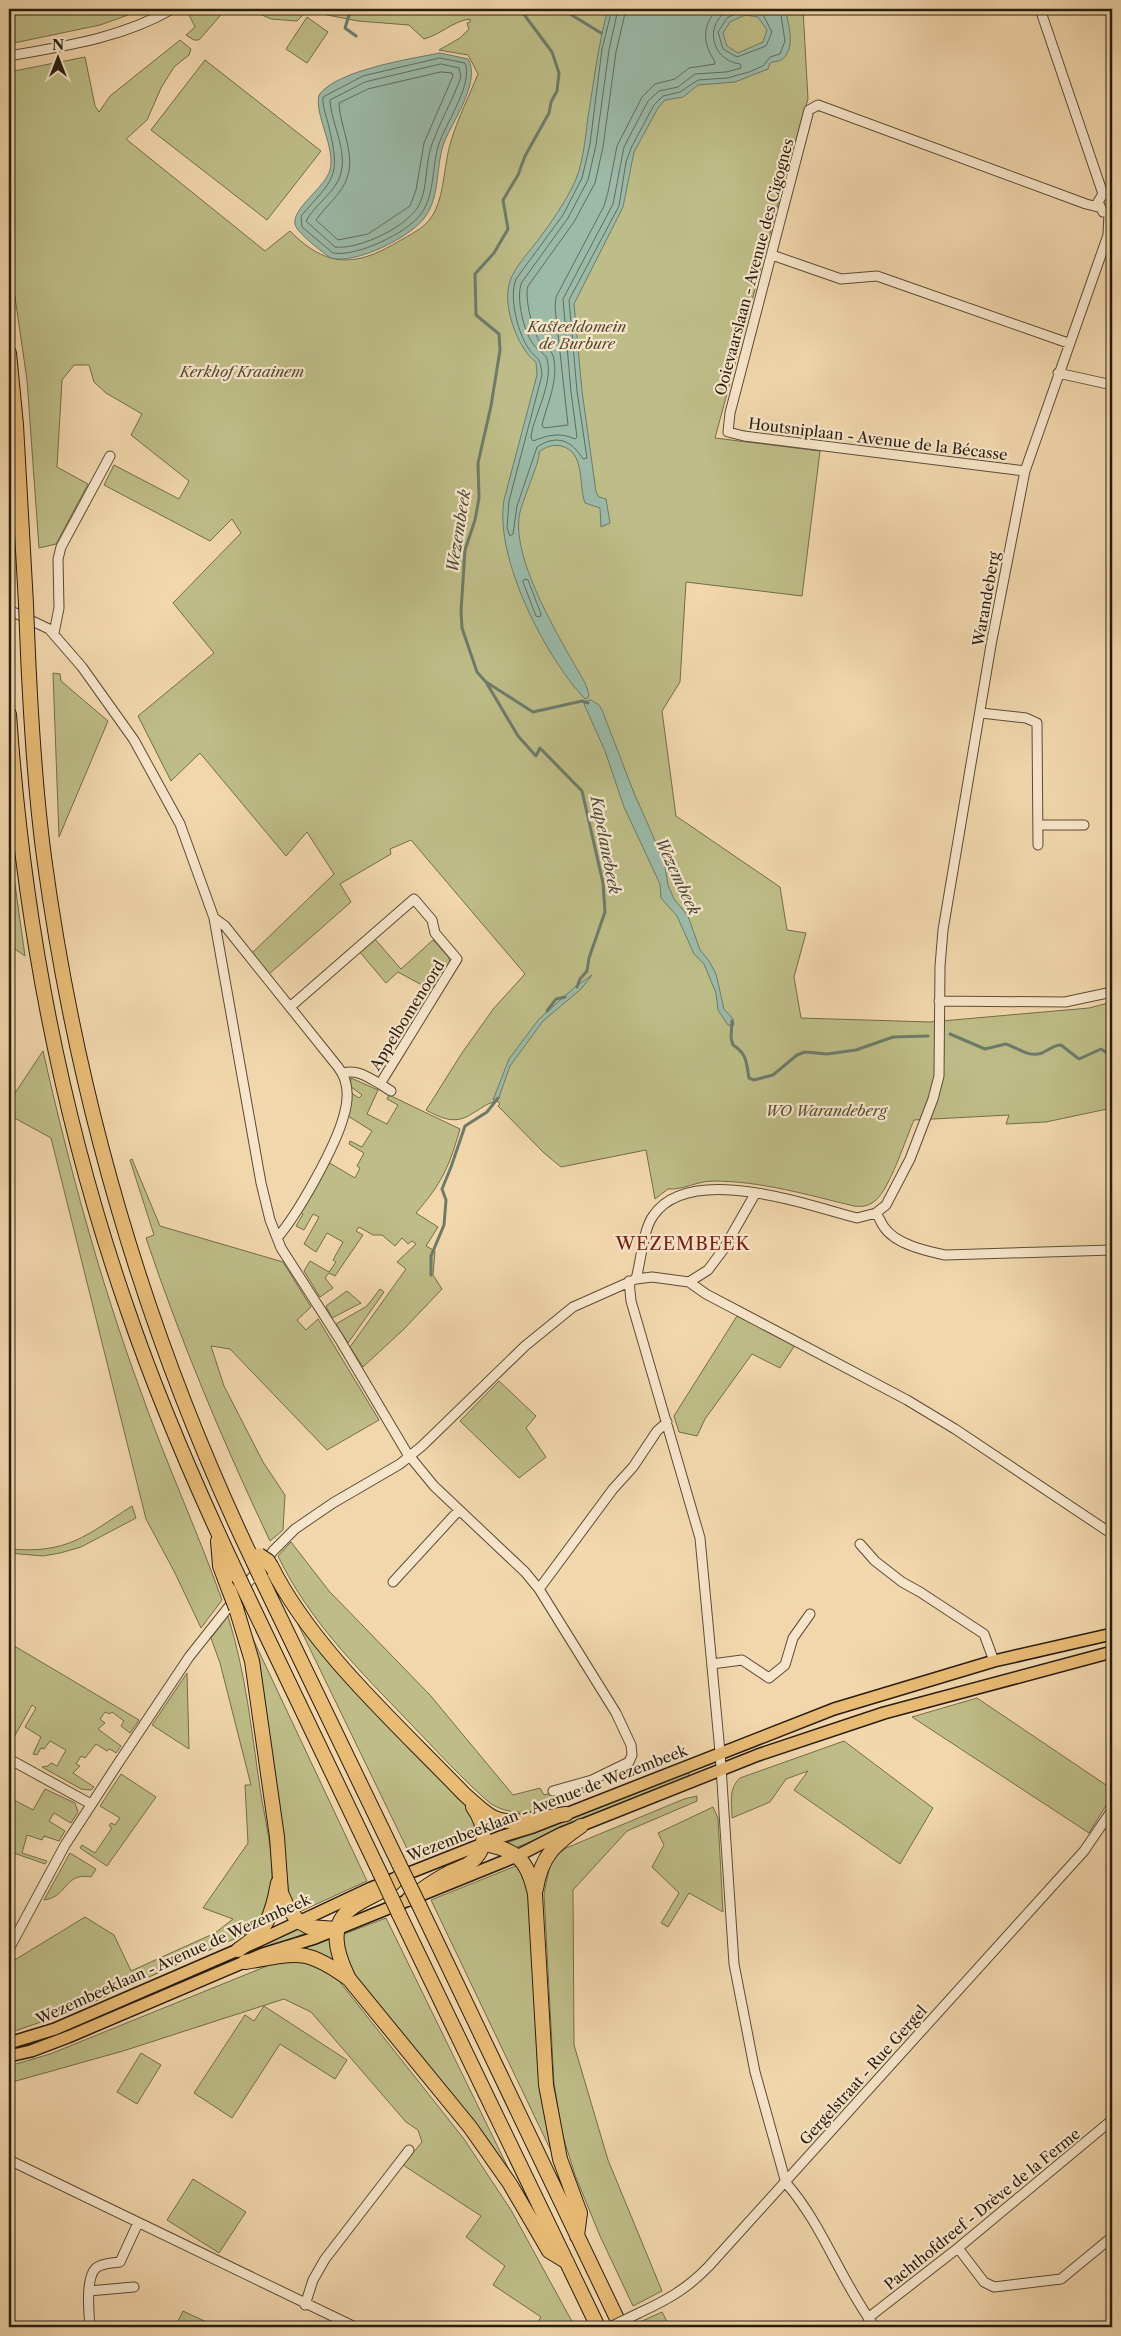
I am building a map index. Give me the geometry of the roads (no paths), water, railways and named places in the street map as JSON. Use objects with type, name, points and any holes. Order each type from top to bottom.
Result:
[{"type":"highway","points":[[9,353],[16,425],[31,723],[43,854],[62,974],[85,1089],[122,1220],[152,1314],[206,1456],[253,1554],[261,1578],[399,1871],[621,2327]]},
{"type":"highway","points":[[9,714],[22,854],[52,1033],[82,1159],[101,1227],[153,1380],[239,1578],[598,2327]]},
{"type":"highway","points":[[218,1533],[220,1566],[236,1608],[252,1661],[277,1837],[279,1877],[284,1899],[298,1921],[309,1927],[337,1929]]},
{"type":"highway","points":[[253,1554],[268,1561],[282,1588],[315,1635],[464,1794],[489,1815],[499,1820],[516,1822],[566,1814]]},
{"type":"highway","points":[[414,1902],[431,1883],[468,1864],[478,1854],[485,1831],[482,1819],[464,1794]]},
{"type":"highway","points":[[535,1894],[538,1873],[549,1853],[558,1843],[581,1826]]},
{"type":"highway","points":[[482,1844],[508,1850],[517,1856],[531,1876],[535,1894],[546,2085],[560,2159],[580,2213],[577,2236]]},
{"type":"highway","points":[[399,1871],[383,1892],[353,1907],[343,1917],[337,1929],[335,1942],[338,1955],[349,1979],[470,2128],[510,2184],[549,2251],[566,2262]]},
{"type":"highway","points":[[238,1950],[256,1938],[263,1928],[270,1914],[279,1877]]},
{"type":"highway","points":[[245,1962],[299,1954],[323,1961],[349,1979]]},
{"type":"main road","name":"Wezembeeklaan - Avenue de Wezembeek","points":[[9,2043],[55,2029],[238,1950],[399,1871],[566,1814],[720,1752],[834,1709],[994,1661],[1112,1634]]},
{"type":"main road","name":"Wezembeeklaan - Avenue de Wezembeek","points":[[9,2056],[31,2051],[68,2037],[263,1954],[414,1902],[517,1856],[562,1833],[796,1742],[884,1713],[1112,1652]]},
{"type":"street","points":[[9,56],[86,42],[117,34],[146,23],[172,9]]},
{"type":"street","points":[[1040,9],[1109,193],[1099,199],[1098,207],[1103,212],[1111,214]]},
{"type":"street","name":"Ooievaarslaan - Avenue des Cigognes","points":[[728,432],[730,413],[810,110],[818,105],[1098,207]]},
{"type":"street","name":"Warandeberg","points":[[876,1213],[886,1205],[895,1189],[933,1099],[939,1076],[939,1001],[944,930],[997,614],[1025,471],[1068,343],[1079,320],[1108,235],[1111,214]]},
{"type":"street","points":[[772,256],[841,278],[877,276],[1068,343]]},
{"type":"street","points":[[1058,373],[1112,385]]},
{"type":"street","name":"Houtsniplaan - Avenue de la Bécasse","points":[[728,432],[1025,471]]},
{"type":"street","points":[[54,633],[59,608],[58,560],[61,547],[110,456]]},
{"type":"street","points":[[9,610],[42,624],[54,633],[82,667],[134,740],[180,824],[214,918],[261,1183],[277,1238],[286,1256],[340,1340],[410,1456],[434,1486],[525,1572],[538,1589],[611,1703],[632,1748],[631,1758],[628,1762],[592,1780],[553,1791]]},
{"type":"street","points":[[981,713],[1026,718],[1037,723],[1038,845]]},
{"type":"street","points":[[1039,824],[1084,826]]},
{"type":"street","name":"Appelbomenoord","points":[[290,1007],[414,899],[432,920],[435,933],[457,959],[380,1084]]},
{"type":"street","points":[[214,918],[225,926],[343,1073],[347,1093],[342,1122],[317,1173],[277,1238]]},
{"type":"street","points":[[939,1001],[1065,1002],[1112,992]]},
{"type":"street","name":"Appelbomenoord","points":[[343,1073],[359,1072],[392,1092]]},
{"type":"street","points":[[875,2327],[868,2318],[818,2229],[795,2193],[786,2183],[755,2072],[734,1964],[720,1752],[700,1538],[668,1422],[631,1301],[632,1280],[650,1221],[667,1201],[705,1189],[790,1200],[857,1218],[876,1213],[884,1228],[896,1238],[925,1250],[945,1255],[1112,1250]]},
{"type":"street","points":[[689,1282],[708,1270],[723,1250],[755,1194]]},
{"type":"street","points":[[9,1949],[60,1853],[91,1804],[189,1657],[273,1551],[295,1529],[325,1508],[396,1467],[410,1456],[548,1325],[573,1307],[632,1280],[652,1278],[689,1282],[706,1294],[907,1400],[955,1429],[1112,1534]]},
{"type":"street","points":[[538,1589],[613,1489],[633,1467],[657,1431],[668,1422]]},
{"type":"street","points":[[392,1582],[459,1510]]},
{"type":"street","points":[[860,1544],[875,1561],[902,1582],[984,1634],[994,1661]]},
{"type":"street","points":[[712,1664],[742,1660],[769,1678],[785,1665],[793,1638],[810,1614]]},
{"type":"street","points":[[9,1759],[91,1804]]},
{"type":"street","name":"Gergelstraat - Rue Gergel","points":[[610,2327],[667,2300],[691,2285],[786,2183],[1084,1851],[1112,1810]]},
{"type":"street","name":"Pachthofdreef - Drève de la Ferme","points":[[868,2318],[958,2248],[1112,2120]]},
{"type":"street","points":[[305,2305],[313,2280],[325,2259],[409,2150]]},
{"type":"street","points":[[9,2160],[305,2305],[355,2327]]},
{"type":"street","points":[[90,2327],[91,2276],[96,2268],[102,2265],[120,2262],[138,2223]]},
{"type":"street","points":[[958,2248],[984,2282],[994,2288],[1061,2279],[1112,2237]]},
{"type":"street","points":[[90,2291],[119,2290],[123,2287],[134,2287]]},
{"type":"water","points":[[608,9],[785,9],[790,43],[786,55],[780,61],[770,63],[768,69],[735,82],[698,85],[683,97],[665,100],[658,108],[634,152],[623,207],[574,304],[582,391],[596,492],[599,497],[606,499],[610,523],[601,527],[600,508],[585,503],[578,462],[569,449],[558,445],[546,447],[539,452],[519,517],[519,536],[531,579],[541,602],[585,683],[589,694],[588,698],[585,699],[554,659],[540,633],[526,606],[507,550],[503,524],[504,500],[537,375],[536,362],[524,349],[514,330],[509,309],[508,290],[512,275],[558,212],[576,180],[583,154],[596,63]],"holes":[[[745,15],[758,17],[767,30],[763,42],[738,53],[727,46],[723,33],[730,22]]]},
{"type":"water","points":[[440,53],[468,59],[471,68],[471,78],[465,100],[445,140],[440,159],[436,190],[430,208],[418,225],[382,248],[354,257],[331,258],[305,237],[295,224],[298,211],[322,184],[330,170],[330,151],[319,112],[319,95],[328,86],[357,72],[393,62]]},
{"type":"water","points":[[591,700],[599,705],[602,710],[634,793],[664,861],[668,885],[674,899],[688,916],[700,950],[716,974],[724,1009],[733,1019],[734,1025],[728,1025],[718,1010],[716,993],[704,964],[694,954],[677,916],[661,898],[660,884],[624,807],[605,751],[584,704],[586,701]]},
{"type":"water","points":[[592,975],[581,989],[543,1021],[510,1066],[498,1100],[493,1100],[509,1059],[539,1019],[576,986]]},
{"type":"waterway","points":[[276,9],[300,9]]},
{"type":"waterway","name":"Wezembeek","points":[[351,9],[345,28],[356,36]]},
{"type":"waterway","name":"Wezembeek","points":[[520,9],[552,52],[559,73],[557,91],[551,102],[549,113],[525,156],[518,175],[503,200],[508,229],[494,253],[475,274],[476,315],[499,334],[500,350],[491,406],[478,463],[479,498],[475,520],[465,550],[461,611],[462,628],[477,672],[486,682],[533,712],[582,701],[588,703]]},
{"type":"waterway","points":[[562,9],[601,33]]},
{"type":"waterway","name":"Kapelanebeek","points":[[486,682],[518,736],[536,756],[540,748],[582,791],[603,883],[605,912],[589,958],[587,971],[580,979],[577,987]]},
{"type":"waterway","name":"Kapelanebeek","points":[[547,1011],[556,999],[565,997]]},
{"type":"waterway","name":"Wezembeek","points":[[732,1021],[731,1038],[733,1045],[743,1055],[749,1078],[754,1080],[773,1075],[797,1055],[805,1052],[827,1054],[856,1050],[893,1037],[928,1036]]},
{"type":"waterway","name":"Wezembeek","points":[[950,1034],[985,1049],[1006,1044],[1033,1054],[1042,1053],[1061,1045],[1079,1059],[1101,1049],[1107,1053],[1112,1050]]},
{"type":"waterway","name":"Kapelanebeek","points":[[431,1275],[431,1256],[444,1225],[446,1200],[442,1189],[465,1126],[487,1112],[498,1098]]},
{"type":"district","name":"WEZEMBEEK","points":[[683,1244]]},
{"type":"park label","name":"Kasteeldomein de Burbure","points":[[577,334]]},
{"type":"park label","name":"Kerkhof Kraainem","points":[[242,371]]},
{"type":"park label","name":"WO Warandeberg","points":[[826,1110]]}]
